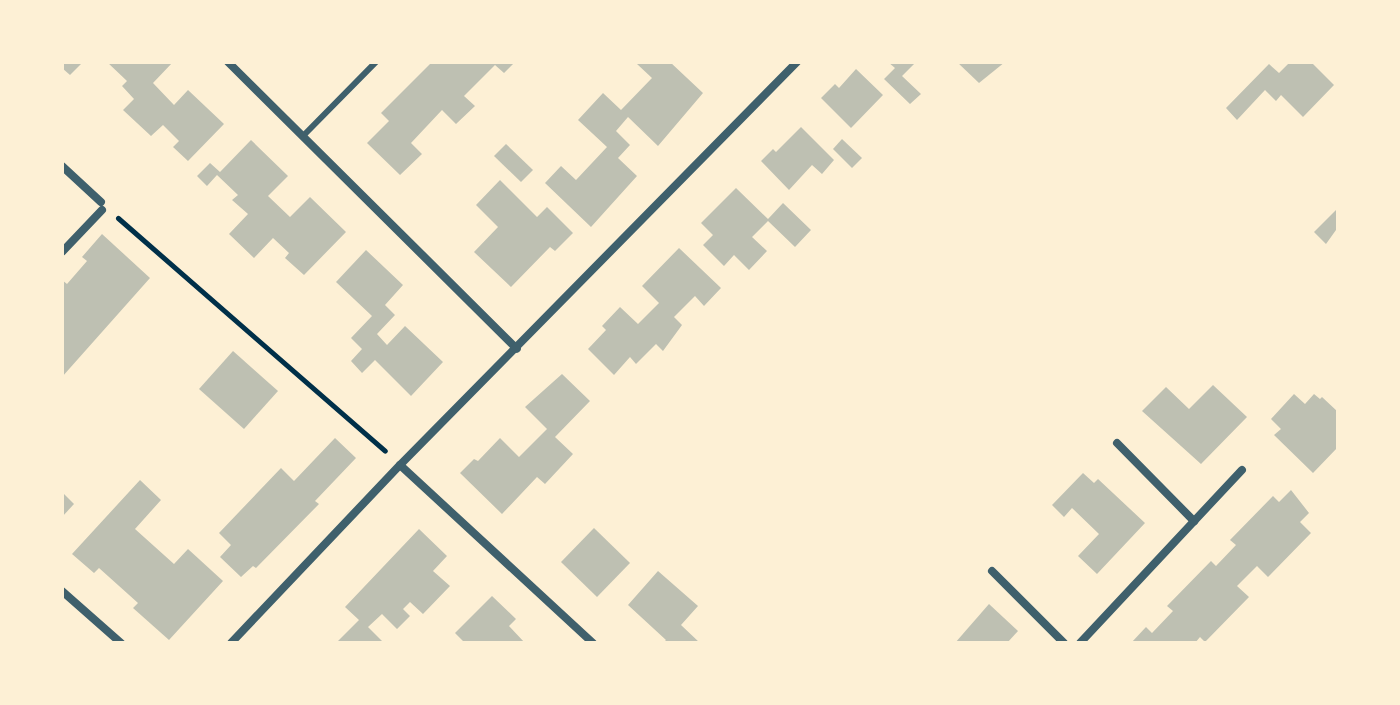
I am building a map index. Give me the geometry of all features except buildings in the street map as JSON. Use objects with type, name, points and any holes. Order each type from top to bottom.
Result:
[{"type":"street","points":[[228,62],[517,349]]},
{"type":"street","points":[[231,643],[400,465],[797,62]]},
{"type":"street","points":[[62,166],[102,206],[62,252]]},
{"type":"street","points":[[1117,443],[1194,521]]},
{"type":"street","points":[[400,465],[593,643]]},
{"type":"street","points":[[1080,643],[1242,470]]},
{"type":"street","points":[[992,571],[1064,643]]},
{"type":"street","points":[[62,591],[121,643]]},
{"type":"lane","points":[[303,136],[376,62]]},
{"type":"path","points":[[102,206],[400,465]]}]
